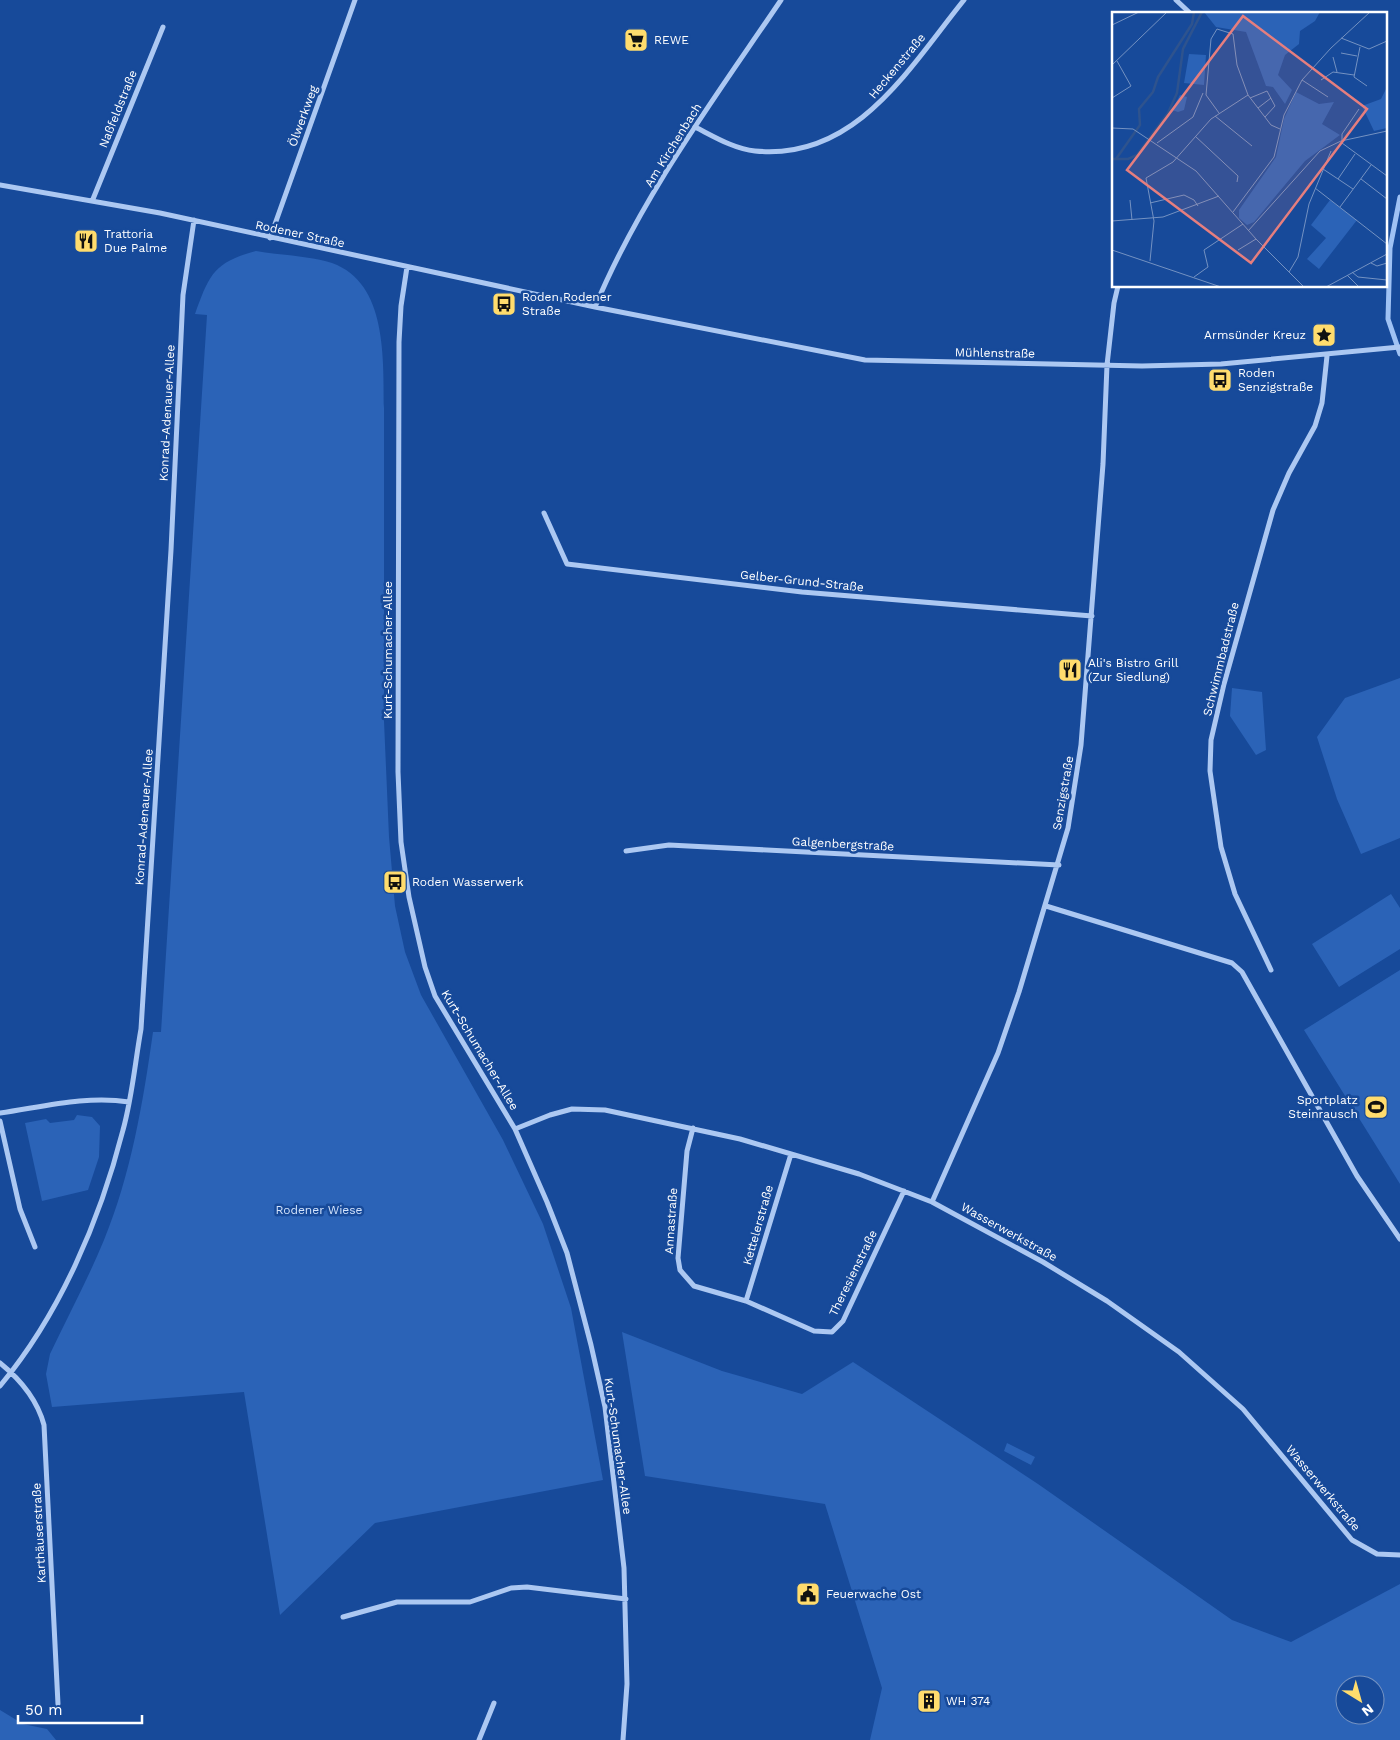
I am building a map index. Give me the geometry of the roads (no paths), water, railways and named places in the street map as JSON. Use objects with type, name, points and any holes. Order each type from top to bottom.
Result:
[{"type":"street","name":"Ölwerkweg","points":[[270,238],[355,0]]},
{"type":"street","name":"Am Kirchenbach","points":[[595,307],[621,249],[695,127],[781,0]]},
{"type":"street","name":"Heckenstraße","points":[[695,127],[726,142],[754,151],[785,151],[808,146],[832,137],[848,128],[882,103],[964,0]]},
{"type":"street","points":[[1176,0],[1189,12]]},
{"type":"street","name":"Naßfeldstraße","points":[[93,199],[163,27]]},
{"type":"street","name":"Rodener Straße","points":[[0,185],[93,199],[595,307]]},
{"type":"street","name":"Konrad-Adenauer-Allee","points":[[0,1386],[36,1336],[62,1289],[86,1237],[106,1187],[124,1129],[129,1102],[141,1029],[171,550],[183,295],[194,220]]},
{"type":"street","name":"Kurt-Schumacher-Allee","points":[[407,267],[401,306],[399,342],[398,763],[404,864],[414,925],[435,996],[515,1129],[567,1253],[591,1345],[605,1407],[621,1539],[626,1599],[627,1684],[623,1740]]},
{"type":"street","name":"Senzigstraße","points":[[932,1202],[998,1053],[1059,865],[1068,828],[1080,754],[1092,616],[1107,365],[1118,288]]},
{"type":"street","name":"Mühlenstraße","points":[[595,307],[865,360],[1107,365],[1221,364],[1327,356],[1400,347]]},
{"type":"street","name":"Schwimmbadstraße","points":[[1271,970],[1235,894],[1220,847],[1210,771],[1211,740],[1224,684],[1267,529],[1288,473],[1317,418],[1322,403],[1327,356]]},
{"type":"street","name":"Gelber-Grund-Straße","points":[[544,513],[567,564],[802,592],[1092,616]]},
{"type":"street","name":"Galgenbergstraße","points":[[626,852],[669,845],[1059,865]]},
{"type":"street","points":[[1046,906],[1232,963],[1242,972],[1357,1176],[1400,1239]]},
{"type":"street","points":[[0,1113],[109,1098],[129,1102]]},
{"type":"street","name":"Wasserwerkstraße","points":[[515,1129],[550,1115],[584,1108],[693,1128],[790,1154],[859,1174],[932,1202],[1051,1266],[1107,1301],[1179,1352],[1242,1409],[1352,1540],[1376,1554],[1400,1555]]},
{"type":"street","points":[[0,1121],[20,1209],[35,1247]]},
{"type":"street","name":"Annastraße","points":[[693,1128],[687,1151],[678,1258],[680,1270],[694,1286],[746,1301]]},
{"type":"street","name":"Kettelerstraße","points":[[746,1301],[790,1154]]},
{"type":"street","name":"Theresienstraße","points":[[746,1301],[814,1331],[832,1332],[843,1321],[904,1191]]},
{"type":"street","name":"Karthäuserstraße","points":[[0,1364],[11,1372],[32,1397],[40,1410],[44,1425],[58,1704]]},
{"type":"street","points":[[343,1617],[397,1602],[470,1602],[511,1588],[527,1587],[626,1599]]},
{"type":"street","points":[[479,1740],[494,1703]]},
{"type":"waterway","points":[[1400,197],[1390,248],[1388,319],[1400,354]]},
{"type":"place","name":"REWE","points":[[636,40]]},
{"type":"place","name":"Trattoria Due Palme","points":[[86,241]]},
{"type":"place","name":"Roden Rodener Straße","points":[[504,304]]},
{"type":"place","name":"Armsünder Kreuz","points":[[1324,335]]},
{"type":"place","name":"Roden Senzigstraße","points":[[1220,380]]},
{"type":"place","name":"Ali's Bistro Grill (Zur Siedlung)","points":[[1070,670]]},
{"type":"place","name":"Roden Wasserwerk","points":[[395,882]]},
{"type":"place","name":"Sportplatz Steinrausch","points":[[1376,1107]]},
{"type":"place","name":"Feuerwache Ost","points":[[808,1594]]},
{"type":"place","name":"WH 374","points":[[929,1701]]},
{"type":"park label","name":"Rodener Wiese","points":[[319,1210]]}]
